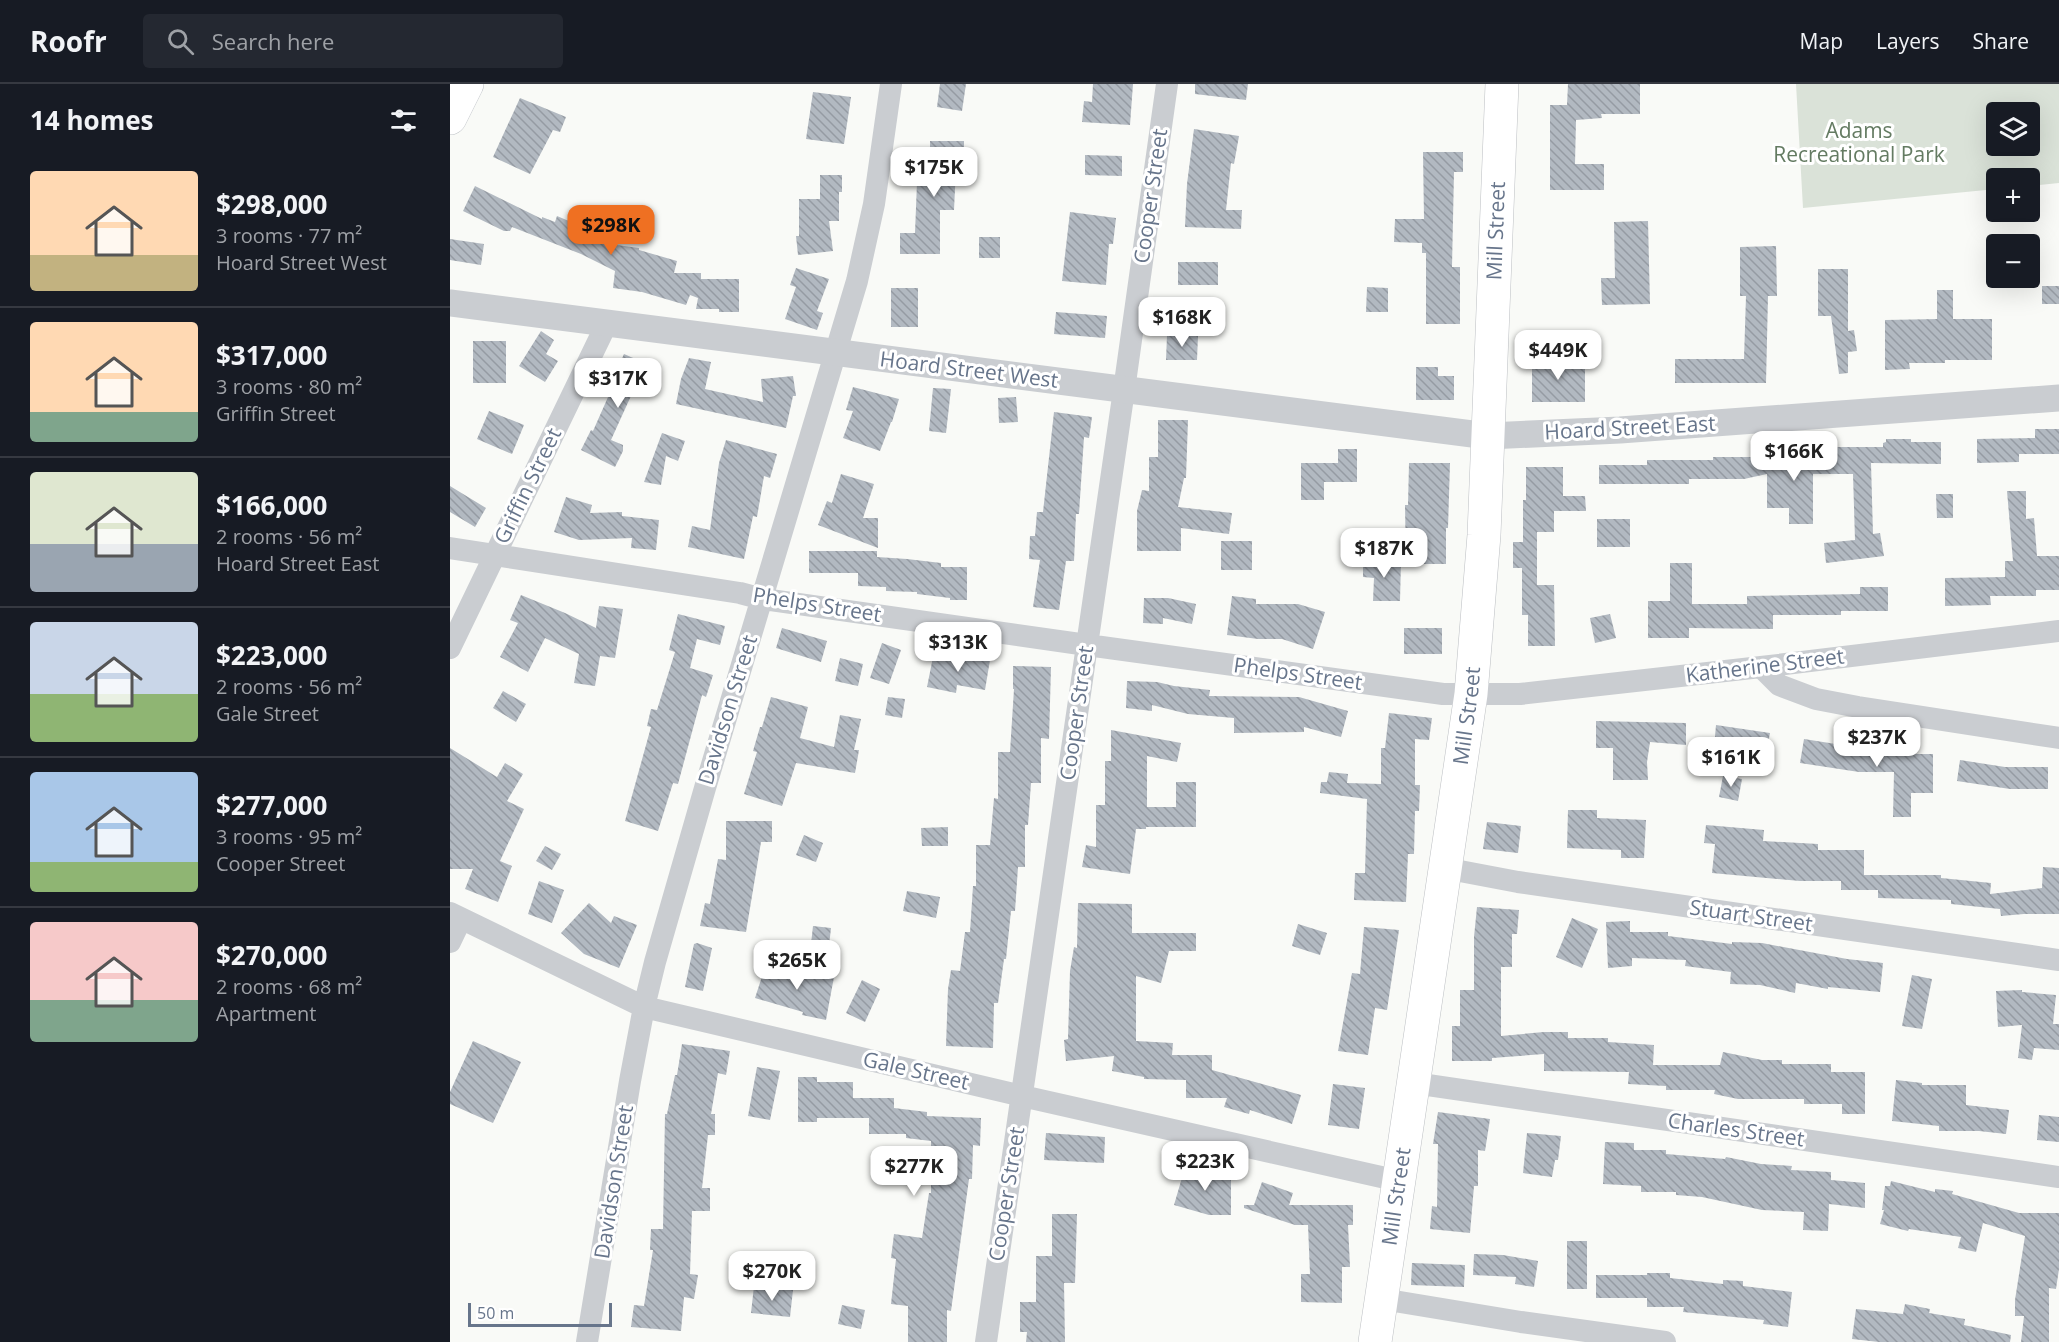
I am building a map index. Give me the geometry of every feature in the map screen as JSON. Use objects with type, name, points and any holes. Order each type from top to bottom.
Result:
[{"type":"main road","points":[[450,118],[467,84]]},
{"type":"main road","name":"Mill Street","points":[[1375,1342],[1471,694],[1484,536],[1502,84]]},
{"type":"street","name":"Davidson Street","points":[[587,1342],[644,1007],[705,788],[857,281],[871,215],[891,84]]},
{"type":"street","name":"Cooper Street","points":[[986,1342],[1167,84]]},
{"type":"street","name":"Hoard Street West","points":[[450,303],[1488,436]]},
{"type":"street","name":"Griffin Street","points":[[450,648],[607,323]]},
{"type":"street","name":"Hoard Street East","points":[[1488,436],[1620,430],[2059,398]]},
{"type":"street","name":"Phelps Street","points":[[450,548],[763,598],[1087,645],[1431,692],[1471,694]]},
{"type":"street","name":"Katherine Street","points":[[1471,694],[1520,693],[2059,631]]},
{"type":"street","points":[[1761,667],[1779,685],[1816,699],[2059,738]]},
{"type":"street","name":"Stuart Street","points":[[1444,868],[1518,882],[2059,960]]},
{"type":"street","name":"Gale Street","points":[[456,916],[644,1007],[1022,1096],[1399,1181]]},
{"type":"street","points":[[450,942],[456,916]]},
{"type":"street","name":"Charles Street","points":[[1414,1083],[2059,1178]]},
{"type":"street","points":[[1382,1299],[1521,1322],[1665,1342]]},
{"type":"green space","name":"Adams Recreational Park","points":[[1796,84],[2059,84],[2059,183],[2040,185],[2040,168],[1986,168],[1986,190],[1803,208]]},
{"type":"building","points":[[940,84],[966,84],[962,111],[937,107]]},
{"type":"building","points":[[1093,84],[1133,84],[1130,125],[1082,122],[1084,101],[1092,102]]},
{"type":"building","points":[[1195,84],[1248,84],[1246,100],[1195,94]]},
{"type":"building","points":[[1568,84],[1640,84],[1640,114],[1601,114],[1602,118],[1576,120],[1575,164],[1604,164],[1604,190],[1550,190],[1550,105],[1567,105]]},
{"type":"building","points":[[813,92],[851,97],[844,144],[806,139]]},
{"type":"building","points":[[520,98],[566,117],[560,132],[553,130],[530,174],[493,157]]},
{"type":"building","points":[[1194,129],[1239,136],[1234,164],[1231,163],[1226,210],[1242,210],[1241,229],[1185,227],[1187,184]]},
{"type":"building","points":[[930,141],[964,141],[964,168],[956,168],[954,210],[940,210],[940,254],[900,254],[900,233],[915,233],[917,182],[930,183]]},
{"type":"building","points":[[1423,152],[1463,152],[1463,172],[1454,172],[1452,267],[1460,267],[1460,324],[1426,324],[1426,253],[1422,253],[1422,243],[1394,242],[1395,219],[1424,219]]},
{"type":"building","points":[[1085,155],[1122,156],[1122,176],[1085,175]]},
{"type":"building","points":[[820,175],[842,175],[842,192],[839,192],[839,221],[829,221],[833,251],[798,255],[796,236],[799,236],[799,199],[820,199]]},
{"type":"building","points":[[475,186],[542,219],[542,217],[555,222],[557,216],[583,227],[581,231],[609,244],[639,248],[639,250],[677,261],[674,273],[701,273],[701,279],[739,279],[739,312],[696,309],[698,298],[690,295],[686,305],[642,292],[613,288],[615,271],[581,254],[512,227],[510,231],[504,231],[463,211]]},
{"type":"building","points":[[1070,212],[1116,218],[1113,244],[1109,244],[1106,285],[1062,281]]},
{"type":"building","points":[[1648,221],[1650,304],[1602,305],[1601,278],[1615,278],[1614,222]]},
{"type":"building","points":[[979,237],[1000,237],[1000,258],[979,258]]},
{"type":"building","points":[[450,239],[484,244],[481,265],[450,260]]},
{"type":"building","points":[[1776,246],[1777,296],[1768,296],[1766,383],[1675,383],[1675,359],[1744,359],[1746,296],[1740,296],[1740,247]]},
{"type":"building","points":[[1178,262],[1218,262],[1218,285],[1178,285]]},
{"type":"building","points":[[796,268],[829,279],[817,311],[823,313],[817,330],[785,319],[796,287],[790,285]]},
{"type":"building","points":[[1818,269],[1848,269],[1848,331],[1854,330],[1857,351],[1848,352],[1848,373],[1839,374],[1831,316],[1818,316]]},
{"type":"building","points":[[2042,286],[2059,286],[2059,304],[2042,304]]},
{"type":"building","points":[[1367,287],[1388,288],[1388,312],[1366,312]]},
{"type":"building","points":[[891,288],[918,288],[918,327],[891,327]]},
{"type":"building","points":[[1937,290],[1953,290],[1953,319],[1992,319],[1992,360],[1909,363],[1910,369],[1885,370],[1885,320],[1937,319]]},
{"type":"building","points":[[1056,312],[1107,316],[1105,338],[1054,334]]},
{"type":"building","points":[[541,331],[554,340],[546,354],[558,361],[545,382],[519,366]]},
{"type":"building","points":[[1167,335],[1198,336],[1197,360],[1166,360]]},
{"type":"building","points":[[473,341],[506,341],[506,383],[473,383]]},
{"type":"building","points":[[624,354],[658,369],[648,393],[635,387],[611,440],[623,445],[623,451],[615,467],[581,450],[591,430],[593,431],[616,379],[613,378]]},
{"type":"building","points":[[689,358],[711,362],[705,389],[763,402],[761,379],[793,376],[796,396],[793,396],[786,428],[676,404],[681,379]]},
{"type":"building","points":[[1532,361],[1585,361],[1585,402],[1532,402]]},
{"type":"building","points":[[1416,367],[1438,367],[1438,376],[1454,376],[1454,400],[1416,400]]},
{"type":"building","points":[[853,387],[899,399],[880,451],[843,438],[853,411],[846,410]]},
{"type":"building","points":[[933,388],[951,389],[946,433],[929,431]]},
{"type":"building","points":[[1016,397],[1018,422],[999,423],[998,398]]},
{"type":"building","points":[[489,411],[524,425],[512,454],[477,439]]},
{"type":"building","points":[[1054,412],[1092,417],[1089,438],[1084,437],[1074,561],[1066,561],[1059,610],[1033,607],[1040,560],[1029,559],[1030,536],[1035,536],[1037,512],[1043,512]]},
{"type":"building","points":[[1158,420],[1188,420],[1186,478],[1184,478],[1178,507],[1232,513],[1229,534],[1181,528],[1181,551],[1137,551],[1137,511],[1142,490],[1149,491],[1149,457],[1158,457]]},
{"type":"building","points":[[2035,429],[2059,429],[2059,454],[2019,454],[2019,462],[1977,463],[1977,439],[2035,438]]},
{"type":"building","points":[[662,433],[685,441],[678,461],[666,456],[661,485],[644,482]]},
{"type":"building","points":[[1886,439],[1941,442],[1941,464],[1871,463],[1873,534],[1880,533],[1884,556],[1826,563],[1824,543],[1855,540],[1853,474],[1813,474],[1813,524],[1789,524],[1789,508],[1767,508],[1767,474],[1744,479],[1689,479],[1689,484],[1599,484],[1599,465],[1647,465],[1647,460],[1713,460],[1713,457],[1754,457],[1752,451],[1777,446],[1778,451],[1837,451],[1837,447],[1883,447]]},
{"type":"building","points":[[726,440],[777,454],[770,478],[764,476],[757,517],[753,516],[744,559],[688,547],[692,526],[710,530],[719,463]]},
{"type":"building","points":[[1338,449],[1357,449],[1357,482],[1324,482],[1324,500],[1301,500],[1301,463],[1338,463]]},
{"type":"building","points":[[1409,463],[1450,463],[1446,564],[1406,564],[1405,505],[1408,505]]},
{"type":"building","points":[[1526,467],[1563,467],[1563,496],[1585,496],[1586,511],[1554,511],[1554,532],[1537,532],[1537,585],[1554,585],[1555,646],[1528,646],[1528,615],[1522,615],[1522,568],[1513,568],[1513,542],[1523,542]]},
{"type":"building","points":[[841,474],[874,484],[863,518],[878,518],[878,548],[818,525],[827,501],[832,503]]},
{"type":"building","points":[[450,486],[486,508],[475,527],[450,512]]},
{"type":"building","points":[[2007,491],[2026,491],[2026,519],[2034,518],[2037,556],[2059,556],[2059,590],[2036,590],[2036,596],[1990,596],[1991,605],[1945,606],[1945,578],[2005,577],[2005,561],[2013,561]]},
{"type":"building","points":[[1936,494],[1953,494],[1953,518],[1937,518]]},
{"type":"building","points":[[566,497],[592,505],[590,513],[622,512],[622,516],[659,520],[656,550],[631,548],[632,538],[579,540],[554,532]]},
{"type":"building","points":[[1597,519],[1630,519],[1630,547],[1597,547]]},
{"type":"building","points":[[1221,541],[1252,541],[1252,570],[1221,570]]},
{"type":"building","points":[[809,551],[877,551],[877,557],[941,563],[941,567],[967,567],[967,600],[950,600],[950,598],[917,594],[917,592],[886,591],[886,587],[858,586],[858,573],[809,573]]},
{"type":"building","points":[[1363,561],[1401,561],[1400,601],[1373,601],[1374,578],[1363,577]]},
{"type":"building","points":[[1670,563],[1692,563],[1692,604],[1747,604],[1747,596],[1860,594],[1860,587],[1888,587],[1888,611],[1841,611],[1841,615],[1773,615],[1773,629],[1689,628],[1689,638],[1648,638],[1648,601],[1670,601]]},
{"type":"building","points":[[521,595],[596,628],[599,606],[623,609],[615,658],[600,656],[595,686],[574,683],[579,654],[545,638],[528,672],[500,657],[518,623],[510,620]]},
{"type":"building","points":[[1232,596],[1256,599],[1256,604],[1298,604],[1325,612],[1313,649],[1282,639],[1227,635]]},
{"type":"building","points":[[1144,598],[1168,598],[1196,604],[1192,624],[1163,618],[1163,624],[1143,623]]},
{"type":"building","points":[[678,614],[725,626],[720,645],[697,639],[690,668],[713,675],[706,697],[702,695],[678,784],[673,783],[658,831],[625,821],[651,727],[647,726],[651,709],[657,710],[675,652],[669,650]]},
{"type":"building","points":[[1610,614],[1616,638],[1595,643],[1590,618]]},
{"type":"building","points":[[782,628],[827,641],[821,662],[776,648]]},
{"type":"building","points":[[1404,628],[1442,628],[1442,654],[1404,654]]},
{"type":"building","points":[[882,643],[901,650],[889,684],[870,678]]},
{"type":"building","points":[[934,652],[974,660],[975,658],[990,660],[985,690],[957,685],[956,693],[927,687]]},
{"type":"building","points":[[840,658],[863,664],[858,686],[835,681]]},
{"type":"building","points":[[1013,666],[1051,667],[1049,739],[1041,738],[1041,783],[1031,783],[1028,825],[1025,825],[1025,867],[1018,867],[1015,911],[1011,911],[998,1003],[994,1003],[993,1048],[946,1046],[951,970],[960,971],[965,932],[970,932],[973,886],[976,886],[976,845],[990,845],[994,798],[998,799],[998,752],[1010,752],[1014,689]]},
{"type":"building","points":[[1127,681],[1157,682],[1210,690],[1209,696],[1299,697],[1348,711],[1341,737],[1304,727],[1304,732],[1234,733],[1234,718],[1188,714],[1152,705],[1152,711],[1126,708]]},
{"type":"building","points":[[503,691],[526,704],[516,722],[493,708]]},
{"type":"building","points":[[771,697],[808,707],[800,738],[834,747],[840,715],[861,719],[854,750],[859,750],[855,773],[796,763],[782,806],[744,794],[757,752],[753,751]]},
{"type":"building","points":[[888,697],[905,699],[902,718],[885,715]]},
{"type":"building","points":[[1389,713],[1432,718],[1429,740],[1415,739],[1415,785],[1420,785],[1419,811],[1415,811],[1414,854],[1408,854],[1406,902],[1354,900],[1355,873],[1365,873],[1367,799],[1320,793],[1321,782],[1327,782],[1329,772],[1348,774],[1347,783],[1381,784],[1381,748],[1385,748]]},
{"type":"building","points":[[1596,721],[1686,723],[1686,745],[1650,742],[1647,762],[1648,780],[1613,780],[1613,748],[1596,748]]},
{"type":"building","points":[[1716,725],[1770,733],[1766,754],[1714,748]]},
{"type":"building","points":[[1111,730],[1181,743],[1177,762],[1147,756],[1147,807],[1176,807],[1176,782],[1196,782],[1196,827],[1136,829],[1130,874],[1082,867],[1086,845],[1096,847],[1096,805],[1105,805],[1105,761],[1111,761]]},
{"type":"building","points":[[1804,739],[1861,748],[1894,748],[1894,754],[1933,754],[1933,793],[1911,793],[1911,817],[1893,817],[1894,772],[1859,772],[1800,763]]},
{"type":"building","points":[[450,748],[497,777],[505,763],[523,774],[507,801],[524,809],[500,861],[512,866],[498,902],[465,889],[473,869],[450,869]]},
{"type":"building","points":[[1960,760],[2005,767],[2048,767],[2048,789],[2010,789],[1957,781]]},
{"type":"building","points":[[1723,776],[1742,779],[1738,801],[1719,797]]},
{"type":"building","points":[[1568,810],[1597,810],[1597,818],[1646,820],[1644,858],[1621,858],[1621,850],[1567,848]]},
{"type":"building","points":[[726,821],[772,821],[772,842],[761,842],[746,932],[700,926],[705,903],[710,904],[718,859],[726,860]]},
{"type":"building","points":[[1487,822],[1521,826],[1518,853],[1483,849]]},
{"type":"building","points":[[1706,825],[1764,830],[1763,841],[1818,844],[1818,850],[1864,850],[1864,875],[1941,875],[1941,878],[1991,883],[1990,894],[2042,888],[2043,867],[2059,868],[2059,914],[2001,916],[2000,909],[1951,904],[1951,900],[1878,898],[1878,890],[1841,890],[1841,881],[1800,881],[1712,873],[1715,844],[1704,843]]},
{"type":"building","points":[[948,827],[948,846],[922,846],[921,828]]},
{"type":"building","points":[[804,835],[823,843],[816,862],[796,855]]},
{"type":"building","points":[[545,846],[561,854],[552,870],[536,861]]},
{"type":"building","points":[[539,881],[564,890],[552,923],[528,914]]},
{"type":"building","points":[[907,891],[940,897],[936,918],[903,911]]},
{"type":"building","points":[[589,903],[611,923],[614,916],[637,925],[619,968],[584,954],[561,933]]},
{"type":"building","points":[[1078,903],[1132,904],[1132,933],[1196,933],[1196,951],[1169,951],[1161,983],[1136,976],[1136,1041],[1173,1043],[1172,1055],[1212,1055],[1212,1070],[1301,1095],[1292,1124],[1250,1110],[1249,1114],[1224,1107],[1227,1098],[1186,1098],[1186,1080],[1144,1079],[1144,1077],[1112,1071],[1114,1056],[1066,1061],[1064,1040],[1068,1039],[1070,971],[1074,947],[1077,948]]},
{"type":"building","points":[[1477,907],[1519,910],[1517,934],[1512,934],[1512,967],[1501,967],[1501,1036],[1568,1032],[1568,1038],[1608,1038],[1608,1042],[1654,1045],[1653,1065],[1720,1065],[1723,1052],[1762,1060],[1782,1060],[1782,1064],[1831,1064],[1831,1072],[1865,1072],[1865,1114],[1842,1114],[1842,1104],[1804,1104],[1804,1099],[1738,1099],[1714,1094],[1715,1090],[1666,1090],[1666,1086],[1628,1084],[1629,1072],[1544,1071],[1544,1054],[1492,1058],[1492,1061],[1452,1061],[1452,1026],[1460,1026],[1460,990],[1474,990],[1474,937]]},
{"type":"building","points":[[1572,918],[1598,929],[1582,968],[1556,957]]},
{"type":"building","points":[[1630,921],[1630,932],[1668,932],[1668,936],[1732,944],[1732,942],[1762,943],[1847,959],[1883,963],[1880,992],[1828,987],[1828,989],[1796,983],[1795,993],[1760,985],[1730,984],[1731,972],[1685,966],[1686,960],[1632,958],[1632,966],[1608,968],[1606,922]]},
{"type":"building","points":[[1298,924],[1327,933],[1320,955],[1292,946]]},
{"type":"building","points":[[813,926],[831,928],[829,946],[811,944]]},
{"type":"building","points":[[1364,927],[1399,930],[1387,1010],[1375,1008],[1368,1055],[1338,1051],[1352,973],[1360,974]]},
{"type":"building","points":[[694,944],[712,948],[703,991],[685,987]]},
{"type":"building","points":[[766,964],[810,977],[810,973],[834,977],[826,1020],[802,1015],[803,1012],[755,998]]},
{"type":"building","points":[[1912,975],[1932,979],[1922,1029],[1902,1026]]},
{"type":"building","points":[[862,980],[880,989],[865,1022],[846,1013]]},
{"type":"building","points":[[2022,990],[2022,992],[2056,995],[2053,1024],[2059,1024],[2059,1050],[2034,1048],[2032,1060],[2018,1058],[2022,1025],[1998,1027],[1996,991]]},
{"type":"building","points":[[473,1041],[521,1062],[493,1123],[450,1104],[450,1092]]},
{"type":"building","points":[[682,1044],[730,1051],[726,1075],[718,1073],[711,1114],[715,1114],[715,1135],[708,1135],[702,1188],[710,1188],[710,1211],[692,1211],[690,1274],[698,1275],[694,1299],[684,1297],[681,1331],[631,1327],[634,1305],[644,1306],[653,1250],[650,1250],[651,1229],[663,1229],[665,1114],[667,1114],[675,1075],[677,1075]]},
{"type":"building","points":[[757,1067],[780,1071],[770,1120],[748,1116]]},
{"type":"building","points":[[798,1077],[817,1077],[817,1082],[853,1082],[853,1098],[894,1098],[894,1108],[927,1112],[927,1116],[981,1118],[980,1146],[973,1145],[972,1179],[969,1179],[951,1311],[947,1310],[947,1342],[908,1342],[908,1306],[891,1304],[896,1259],[891,1258],[894,1234],[922,1238],[929,1193],[931,1193],[931,1141],[906,1138],[906,1134],[869,1134],[869,1118],[817,1118],[817,1122],[798,1122]]},
{"type":"building","points":[[1896,1080],[1922,1083],[1922,1085],[1966,1085],[1966,1105],[2009,1110],[2006,1134],[1939,1131],[1939,1126],[1892,1121]]},
{"type":"building","points":[[1333,1084],[1365,1088],[1359,1129],[1328,1125]]},
{"type":"building","points":[[1438,1112],[1490,1119],[1485,1151],[1478,1150],[1478,1186],[1474,1186],[1470,1233],[1430,1229],[1432,1206],[1437,1207],[1438,1144],[1433,1144]]},
{"type":"building","points":[[2039,1115],[2059,1117],[2059,1142],[2037,1140]]},
{"type":"building","points":[[1046,1133],[1105,1137],[1104,1163],[1044,1160]]},
{"type":"building","points":[[1527,1133],[1561,1136],[1558,1160],[1555,1160],[1552,1177],[1523,1173]]},
{"type":"building","points":[[1605,1142],[1634,1143],[1634,1150],[1666,1150],[1666,1154],[1725,1159],[1726,1157],[1761,1164],[1792,1166],[1791,1170],[1831,1172],[1831,1180],[1865,1183],[1865,1208],[1829,1204],[1828,1231],[1803,1230],[1804,1212],[1762,1210],[1702,1197],[1676,1195],[1676,1192],[1641,1192],[1641,1186],[1603,1184]]},
{"type":"building","points":[[1186,1164],[1204,1169],[1203,1174],[1231,1174],[1231,1215],[1209,1215],[1174,1205]]},
{"type":"building","points":[[1891,1181],[1935,1192],[1935,1189],[1953,1191],[1952,1194],[2019,1213],[2059,1213],[2059,1269],[2056,1289],[2049,1288],[2049,1342],[2021,1342],[2024,1316],[2015,1316],[2015,1300],[2025,1236],[1983,1223],[1976,1252],[1958,1248],[1961,1237],[1909,1229],[1908,1231],[1880,1224],[1884,1210],[1882,1210],[1885,1186],[1890,1186]]},
{"type":"building","points":[[1262,1182],[1293,1193],[1289,1205],[1353,1205],[1353,1225],[1348,1225],[1350,1267],[1342,1267],[1342,1303],[1301,1302],[1301,1274],[1310,1274],[1308,1225],[1295,1225],[1244,1208],[1244,1205],[1254,1205]]},
{"type":"building","points":[[1052,1214],[1077,1214],[1075,1283],[1064,1283],[1065,1342],[1026,1342],[1027,1332],[1020,1332],[1020,1302],[1036,1302],[1036,1256],[1052,1256]]},
{"type":"building","points":[[1567,1241],[1587,1241],[1587,1289],[1567,1289]]},
{"type":"building","points":[[1474,1254],[1503,1255],[1538,1261],[1534,1287],[1515,1284],[1516,1277],[1473,1275]]},
{"type":"building","points":[[1412,1263],[1465,1265],[1464,1287],[1411,1285]]},
{"type":"building","points":[[1647,1273],[1670,1273],[1670,1278],[1723,1284],[1723,1280],[1743,1281],[1743,1286],[1792,1292],[1788,1327],[1763,1324],[1764,1320],[1683,1312],[1684,1307],[1647,1307],[1647,1298],[1596,1298],[1596,1275],[1647,1275]]},
{"type":"building","points":[[754,1286],[793,1290],[790,1317],[751,1313]]},
{"type":"building","points":[[1905,1304],[1930,1309],[1929,1313],[1965,1319],[1964,1325],[2011,1335],[2010,1342],[1879,1342],[1852,1339],[1856,1309],[1903,1314]]},
{"type":"building","points":[[842,1305],[865,1310],[861,1329],[838,1324]]}]
